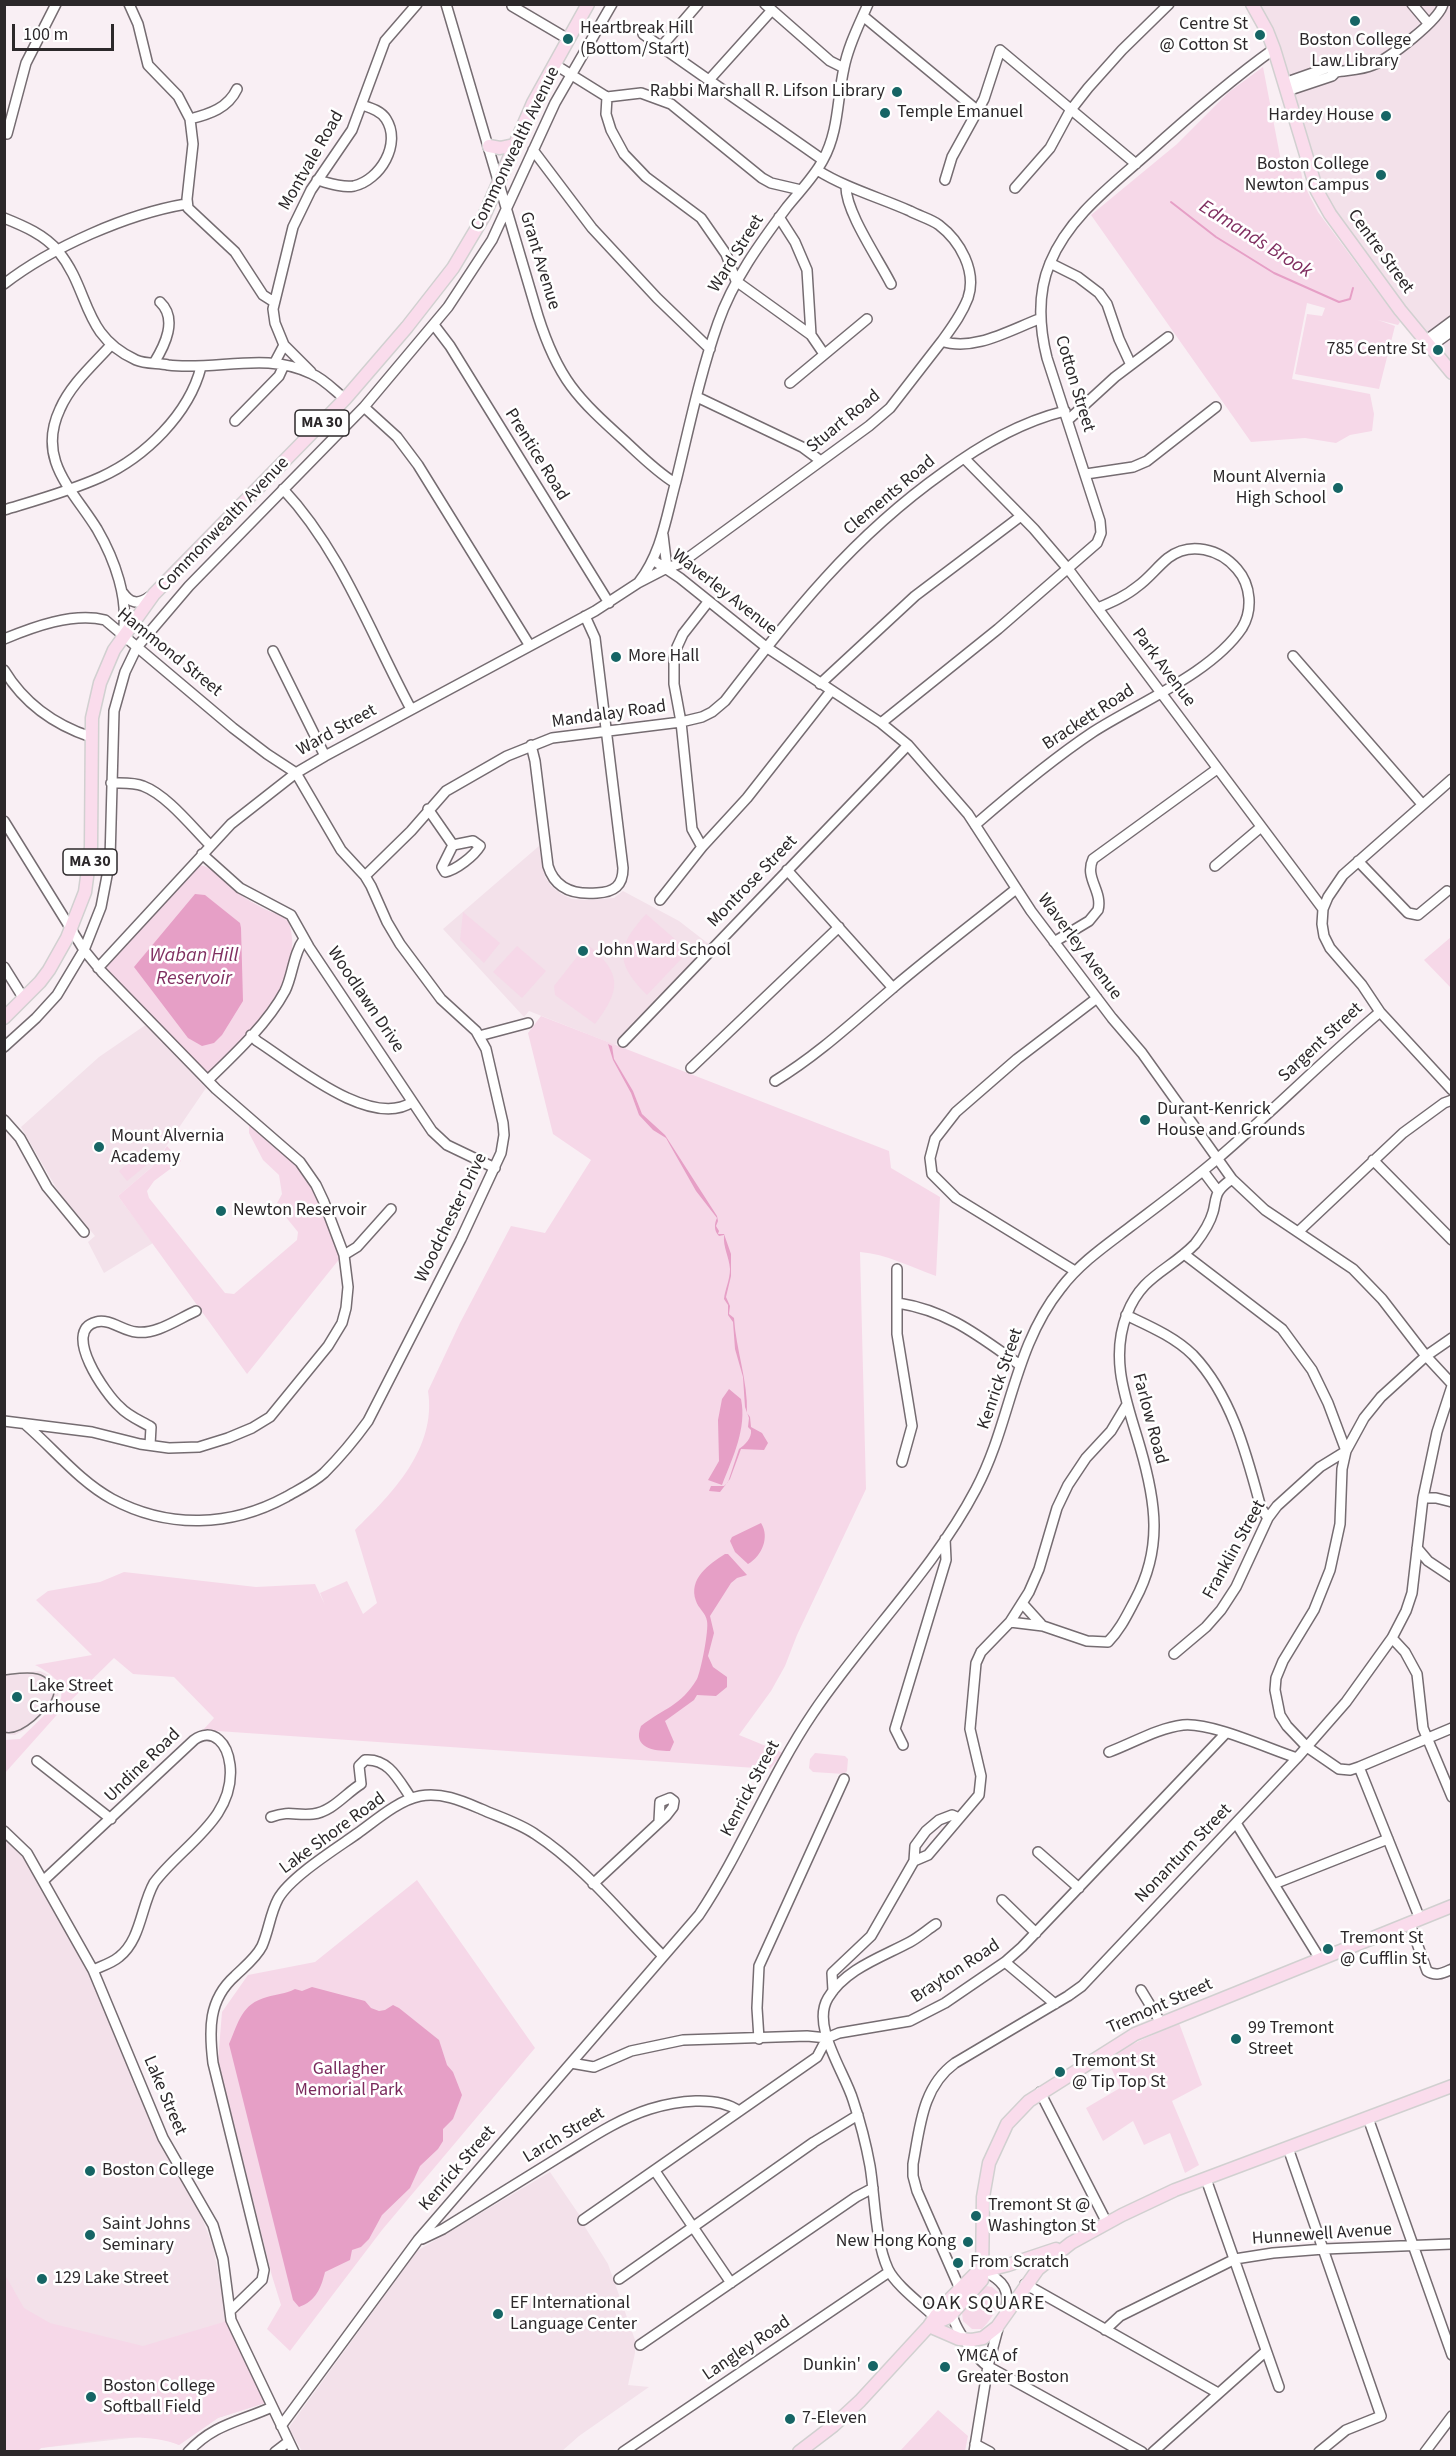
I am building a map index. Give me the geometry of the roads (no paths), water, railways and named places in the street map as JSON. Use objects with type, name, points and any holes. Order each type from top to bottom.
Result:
[{"type":"main road","name":"Commonwealth Avenue","points":[[4,1018],[49,970],[72,928],[85,892],[91,835],[92,718],[100,682],[108,661],[123,634],[162,586],[345,399],[407,327],[457,263],[481,222],[514,145],[554,64],[588,4]]},
{"type":"main road","name":"Centre Street","points":[[1251,4],[1267,31],[1274,49],[1317,191],[1341,230],[1400,310],[1452,373]]},
{"type":"main road","points":[[489,146],[501,148],[514,145]]},
{"type":"main road","name":"Tremont Street","points":[[983,2270],[983,2197],[991,2156],[1012,2117],[1040,2092],[1128,2038],[1161,2023],[1452,1906]]},
{"type":"main road","points":[[934,2322],[949,2336],[964,2340],[983,2338],[994,2330],[1025,2284],[1041,2265],[1071,2243],[1107,2223],[1153,2200],[1368,2118],[1402,2101],[1452,2086]]},
{"type":"main road","points":[[799,2451],[847,2413],[934,2322],[976,2273],[1014,2263],[1071,2243]]},
{"type":"main road","points":[[1014,2263],[1025,2270],[1027,2277],[1025,2284]]},
{"type":"main road","points":[[934,2322],[952,2314],[980,2284],[983,2270]]},
{"type":"street","points":[[7,134],[26,63],[56,4]]},
{"type":"street","points":[[129,4],[138,24],[148,65],[183,103],[190,120],[193,144],[186,204],[191,212],[235,252],[263,295],[274,302]]},
{"type":"street","name":"Montvale Road","points":[[313,374],[284,345],[274,319],[274,302],[293,227],[317,180],[343,144],[362,105],[385,41],[417,4]]},
{"type":"street","name":"Grant Avenue","points":[[446,4],[549,349],[567,383],[597,416],[658,471],[675,483]]},
{"type":"street","name":"Commonwealth Avenue","points":[[4,1047],[47,1007],[84,950],[99,914],[107,882],[112,830],[112,724],[116,698],[124,672],[137,647],[189,586],[364,407],[434,325],[469,278],[494,235],[533,150],[572,74],[612,4]]},
{"type":"street","points":[[661,47],[698,4]]},
{"type":"street","name":"Ward Street","points":[[638,583],[653,560],[663,536],[717,324],[736,281],[779,217],[823,160],[836,123],[844,68],[868,4]]},
{"type":"street","points":[[1015,188],[1050,148],[1070,111],[1122,50],[1169,4]]},
{"type":"street","points":[[1412,4],[1428,23]]},
{"type":"street","points":[[1286,85],[1293,90],[1335,72],[1370,67],[1382,61],[1428,23],[1442,9],[1443,4]]},
{"type":"street","points":[[512,6],[568,39]]},
{"type":"street","points":[[709,80],[768,8],[830,61],[844,68]]},
{"type":"street","points":[[863,16],[978,111]]},
{"type":"street","points":[[643,34],[823,160]]},
{"type":"street","name":"Cotton Street","points":[[881,723],[983,642],[1069,570],[1097,543],[1101,533],[1100,521],[1047,358],[1039,319],[1045,275],[1071,226],[1136,164],[1220,90],[1274,49]]},
{"type":"street","points":[[945,180],[952,157],[978,111],[990,83],[1000,50],[1136,164]]},
{"type":"street","points":[[554,64],[607,97],[634,93],[665,100],[679,108],[762,178],[771,183],[801,190]]},
{"type":"street","points":[[190,120],[225,105],[232,100],[237,89]]},
{"type":"street","points":[[607,97],[606,107],[610,130],[624,154],[646,177],[701,218],[726,254],[736,281],[811,334],[824,354]]},
{"type":"street","points":[[317,180],[343,186],[357,185],[375,174],[384,163],[392,139],[389,126],[380,112],[362,105]]},
{"type":"street","points":[[533,150],[592,228],[657,298],[710,350]]},
{"type":"street","name":"Stuart Road","points":[[667,568],[681,563],[821,462],[890,408],[942,341],[960,314],[969,295],[970,279],[967,261],[959,245],[937,224],[846,186],[817,170]]},
{"type":"street","points":[[846,186],[850,205],[891,284]]},
{"type":"street","points":[[4,284],[28,267],[109,227],[186,204]]},
{"type":"street","points":[[779,217],[795,242],[807,270],[811,334]]},
{"type":"street","points":[[4,218],[40,235],[58,251],[70,269],[95,325],[111,345],[138,361],[201,367],[280,363],[313,374],[345,399]]},
{"type":"street","points":[[494,235],[515,236]]},
{"type":"street","points":[[1050,263],[1078,276],[1099,293],[1107,304],[1131,365]]},
{"type":"street","points":[[154,363],[161,352],[170,325],[169,312],[160,302]]},
{"type":"street","points":[[790,383],[867,319]]},
{"type":"street","points":[[942,341],[952,345],[967,344],[987,339],[1039,319]]},
{"type":"street","points":[[1428,344],[1452,321]]},
{"type":"street","name":"Prentice Road","points":[[434,325],[450,346],[609,603]]},
{"type":"street","points":[[1428,344],[1452,331]]},
{"type":"street","points":[[1066,416],[1168,338]]},
{"type":"street","points":[[111,345],[70,390],[55,421],[52,441],[54,459],[69,489],[98,531],[110,556],[126,615],[123,634]]},
{"type":"street","points":[[235,421],[279,376],[284,345]]},
{"type":"street","points":[[4,510],[69,489],[115,470],[155,440],[191,395],[201,367]]},
{"type":"street","points":[[697,397],[802,447],[821,462]]},
{"type":"street","points":[[364,407],[397,437],[418,465],[530,646]]},
{"type":"street","points":[[1086,474],[1133,467],[1147,461],[1216,407]]},
{"type":"street","name":"Clements Road","points":[[766,647],[811,591],[851,549],[896,508],[964,458],[1007,432],[1047,416],[1066,416]]},
{"type":"street","name":"Park Avenue","points":[[964,458],[1021,516],[1069,570],[1323,909]]},
{"type":"street","points":[[283,489],[302,512],[342,573],[411,709]]},
{"type":"street","points":[[820,684],[915,596],[1021,516]]},
{"type":"street","name":"Ward Street","points":[[98,968],[210,845],[238,818],[296,773],[609,603],[638,583],[667,568],[663,536]]},
{"type":"street","name":"Brackett Road","points":[[975,825],[1053,760],[1209,661],[1242,628],[1249,602],[1247,588],[1240,572],[1217,552],[1199,549],[1183,551],[1168,559],[1132,591],[1098,608]]},
{"type":"street","name":"Waverley Avenue","points":[[653,560],[667,568],[766,647],[881,723],[908,745],[956,799],[1054,942],[1147,1060],[1232,1179],[1265,1210],[1353,1269],[1452,1385]]},
{"type":"street","points":[[121,590],[129,600],[139,603],[162,586]]},
{"type":"street","points":[[702,847],[692,829],[681,722],[674,684],[675,652],[683,634],[708,602]]},
{"type":"street","points":[[531,745],[536,766],[548,866],[552,876],[562,887],[576,893],[613,891],[621,882],[623,868],[596,638],[585,616]]},
{"type":"street","name":"Hammond Street","points":[[4,639],[46,623],[82,619],[105,620],[259,748],[296,773]]},
{"type":"street","name":"Mandalay Road","points":[[365,876],[452,787],[531,745],[552,738],[681,722],[712,712],[725,701],[766,647]]},
{"type":"street","points":[[273,651],[325,756]]},
{"type":"street","points":[[1293,656],[1422,804]]},
{"type":"street","points":[[4,670],[25,698],[47,716],[78,733],[91,737]]},
{"type":"street","points":[[660,900],[702,847],[747,798],[831,691]]},
{"type":"street","name":"Montrose Street","points":[[623,1042],[908,745]]},
{"type":"street","points":[[1054,942],[1089,921],[1098,910],[1098,895],[1090,877],[1090,866],[1093,859],[1217,769]]},
{"type":"street","name":"Woodchester Drive","points":[[26,1425],[88,1483],[111,1498],[147,1514],[206,1521],[245,1516],[294,1493],[322,1474],[368,1421],[495,1168],[503,1148],[503,1123],[489,1057],[479,1036],[441,999],[400,944],[365,876],[341,850],[296,773]]},
{"type":"street","points":[[1323,909],[1335,885],[1358,861],[1452,779]]},
{"type":"street","points":[[111,783],[142,785],[150,790],[162,798],[210,845]]},
{"type":"street","points":[[428,809],[453,845]]},
{"type":"street","points":[[4,821],[84,950],[98,968],[208,1080],[300,1161],[321,1195],[344,1255],[348,1287],[342,1323],[328,1346],[270,1417],[252,1428],[199,1447],[169,1448],[103,1433],[4,1421]]},
{"type":"street","points":[[1215,866],[1261,827]]},
{"type":"street","name":"Woodlawn Drive","points":[[202,854],[240,888],[291,915],[304,939],[439,1139],[495,1168]]},
{"type":"street","points":[[1358,861],[1408,913],[1418,915],[1447,891]]},
{"type":"street","points":[[787,870],[893,988]]},
{"type":"street","points":[[775,1082],[796,1069],[1016,889]]},
{"type":"street","name":"Sargent Street","points":[[1218,1159],[1380,1011],[1368,992],[1330,948],[1324,936],[1323,909]]},
{"type":"street","points":[[691,1068],[839,927]]},
{"type":"street","points":[[208,1080],[251,1035],[281,998],[304,939]]},
{"type":"street","points":[[4,967],[24,999]]},
{"type":"street","points":[[1075,1271],[956,1198],[932,1174],[930,1158],[935,1139],[956,1112],[1017,1059],[1097,998]]},
{"type":"street","points":[[1380,1011],[1452,1090]]},
{"type":"street","points":[[479,1036],[528,1023]]},
{"type":"street","points":[[251,1035],[333,1090],[357,1103],[394,1110],[412,1102]]},
{"type":"street","points":[[1298,1232],[1403,1133],[1444,1103],[1452,1100]]},
{"type":"street","points":[[4,1120],[20,1138],[47,1187],[84,1232]]},
{"type":"street","name":"Kenrick Street","points":[[281,2426],[418,2240],[699,1915],[712,1896],[782,1763],[810,1718],[964,1512],[988,1465],[1020,1365],[1043,1313],[1075,1271],[1218,1159]]},
{"type":"street","points":[[1373,1160],[1452,1240]]},
{"type":"street","points":[[1203,1171],[1218,1191],[1232,1179]]},
{"type":"street","name":"Farlow Road","points":[[1043,1626],[1087,1641],[1108,1642],[1122,1626],[1148,1576],[1154,1543],[1150,1486],[1126,1406],[1118,1364],[1120,1341],[1126,1315],[1146,1283],[1184,1254],[1204,1230],[1212,1216],[1218,1191]]},
{"type":"street","points":[[344,1255],[357,1247],[391,1209]]},
{"type":"street","points":[[1184,1254],[1282,1329],[1312,1370],[1347,1450],[1342,1468],[1340,1524],[1330,1570],[1314,1610],[1276,1678],[1276,1704],[1280,1715],[1307,1747],[1339,1769],[1350,1770],[1452,1728]]},
{"type":"street","points":[[897,1269],[897,1334],[912,1426],[902,1462]]},
{"type":"street","points":[[898,1303],[916,1306],[956,1321],[1020,1365]]},
{"type":"street","points":[[150,1445],[151,1427],[119,1407],[96,1376],[84,1349],[85,1331],[90,1324],[101,1321],[132,1332],[155,1330],[196,1311]]},
{"type":"street","points":[[1126,1315],[1169,1337],[1191,1353],[1208,1373],[1241,1440],[1262,1508],[1268,1518]]},
{"type":"street","name":"Franklin Street","points":[[1174,1654],[1206,1627],[1221,1610],[1236,1587],[1268,1518],[1301,1483],[1320,1467],[1347,1450],[1364,1419],[1381,1397],[1426,1356],[1452,1338]]},
{"type":"street","name":"Nonantum Street","points":[[960,2289],[917,2192],[913,2176],[913,2164],[925,2103],[935,2083],[948,2068],[1082,1986],[1298,1758],[1346,1702],[1392,1638],[1406,1611],[1415,1579],[1423,1498],[1437,1432],[1452,1385]]},
{"type":"street","points":[[914,1860],[928,1855],[975,1802],[980,1789],[979,1762],[970,1729],[976,1663],[981,1652],[1010,1622],[1022,1603],[1039,1569],[1057,1508],[1068,1485],[1086,1458],[1116,1424],[1126,1406]]},
{"type":"street","points":[[1116,1424],[1133,1426]]},
{"type":"street","points":[[1423,1498],[1452,1502]]},
{"type":"street","points":[[903,1745],[896,1729],[946,1560],[945,1539]]},
{"type":"street","points":[[1417,1548],[1438,1569],[1452,1577]]},
{"type":"street","points":[[1415,1579],[1429,1569],[1438,1569]]},
{"type":"street","points":[[1022,1603],[1043,1626]]},
{"type":"street","points":[[1010,1622],[1043,1626]]},
{"type":"street","points":[[1392,1638],[1405,1652],[1417,1674],[1421,1719],[1452,1797]]},
{"type":"street","points":[[1109,1752],[1171,1727],[1197,1725],[1226,1732],[1298,1758]]},
{"type":"street","name":"Brayton Road","points":[[571,2063],[594,2067],[631,2051],[683,2040],[807,2036],[827,2038],[848,2031],[910,2021],[945,2003],[1005,1962],[1036,1934],[1226,1732]]},
{"type":"street","name":"Undine Road","points":[[43,1881],[196,1738],[211,1735],[222,1743],[228,1757],[230,1773],[228,1788],[219,1812],[154,1883],[133,1939],[126,1951],[114,1961],[93,1970]]},
{"type":"street","points":[[271,1817],[286,1812],[313,1814],[324,1811],[362,1784],[359,1766],[365,1760],[372,1759],[385,1763],[411,1798]]},
{"type":"street","points":[[37,1761],[111,1819]]},
{"type":"street","points":[[1359,1767],[1388,1839],[1415,1921],[1427,1971],[1432,1975],[1452,1969]]},
{"type":"street","points":[[759,2038],[757,2008],[759,1966],[844,1779]]},
{"type":"street","name":"Lake Shore Road","points":[[230,2312],[262,2280],[264,2270],[213,2064],[209,2035],[211,2016],[225,1985],[261,1947],[271,1912],[289,1885],[339,1846],[411,1798],[436,1794],[464,1802],[518,1825],[549,1844],[593,1884],[663,1956]]},
{"type":"street","points":[[833,1991],[832,1973],[871,1936],[914,1860],[915,1846],[926,1831],[939,1820],[952,1815],[959,1818]]},
{"type":"street","points":[[593,1884],[659,1821]]},
{"type":"street","points":[[1236,1823],[1320,1959]]},
{"type":"street","name":"Lake Street","points":[[4,1831],[23,1847],[93,1970],[163,2138],[213,2225],[224,2259],[231,2320],[294,2451]]},
{"type":"street","points":[[1274,1884],[1388,1839]]},
{"type":"street","points":[[1038,1852],[1079,1888]]},
{"type":"street","points":[[1002,1900],[1036,1934]]},
{"type":"street","points":[[934,2322],[889,2272],[884,2257],[870,2164],[858,2115],[842,2069],[827,2038],[823,2011],[833,1991],[862,1967],[913,1940],[936,1924]]},
{"type":"street","points":[[1005,1962],[1055,2004]]},
{"type":"street","points":[[1141,1990],[1161,2023]]},
{"type":"street","points":[[583,2220],[816,2057],[827,2038]]},
{"type":"street","points":[[1040,2092],[1107,2223]]},
{"type":"street","name":"Larch Street","points":[[418,2240],[443,2229],[597,2134],[651,2108],[719,2101],[739,2111]]},
{"type":"street","points":[[619,2279],[805,2148],[858,2115]]},
{"type":"street","points":[[1368,2118],[1452,2355]]},
{"type":"street","points":[[1288,2148],[1381,2416],[1346,2430],[1319,2451]]},
{"type":"street","points":[[654,2171],[731,2283]]},
{"type":"street","points":[[1206,2179],[1279,2387]]},
{"type":"street","points":[[640,2345],[856,2197],[873,2188]]},
{"type":"street","name":"Hunnewell Avenue","points":[[1105,2330],[1120,2316],[1235,2259],[1324,2249],[1452,2244]]},
{"type":"street","points":[[983,2270],[997,2279],[1007,2292],[1007,2304],[988,2366],[975,2448],[990,2451]]},
{"type":"street","name":"Langley Road","points":[[623,2451],[889,2272]]},
{"type":"street","points":[[1025,2284],[1218,2393]]},
{"type":"street","points":[[960,2289],[954,2300],[952,2314],[954,2323],[964,2340],[988,2366],[1142,2451]]},
{"type":"street","points":[[1153,2451],[1265,2352]]},
{"type":"street","points":[[188,2451],[216,2428],[272,2407]]},
{"type":"street","points":[[1425,2451],[1452,2416]]},
{"type":"street","points":[[275,2451],[288,2442]]},
{"type":"water","name":"Waban Hill Reservoir","points":[[195,894],[205,895],[240,923],[241,928],[243,1001],[222,1035],[214,1043],[202,1046],[188,1038],[134,967]]},
{"type":"water","points":[[608,1044],[612,1046],[614,1059],[633,1091],[642,1114],[665,1135],[717,1216],[718,1234],[724,1234],[731,1254],[731,1276],[726,1297],[730,1306],[729,1314],[734,1318],[746,1389],[747,1412],[743,1377],[735,1349],[733,1322],[728,1315],[728,1305],[724,1299],[730,1269],[724,1235],[717,1234],[715,1223],[717,1218],[696,1191],[666,1138],[653,1130],[639,1115],[631,1093],[613,1060]]},
{"type":"water","points":[[729,1389],[741,1399],[742,1421],[738,1442],[722,1485],[708,1480],[719,1461],[718,1420],[722,1399]]},
{"type":"water","points":[[747,1413],[751,1427],[762,1433],[768,1443],[764,1450],[741,1449],[728,1481],[739,1449],[750,1436]]},
{"type":"water","points":[[727,1483],[720,1492],[709,1491],[711,1486],[724,1486]]},
{"type":"water","points":[[761,1523],[765,1540],[761,1551],[748,1564],[735,1552],[730,1541],[732,1537]]},
{"type":"water","points":[[728,1554],[747,1575],[731,1583],[710,1616],[714,1633],[708,1656],[713,1667],[727,1677],[727,1687],[716,1696],[697,1695],[694,1700],[665,1721],[674,1742],[670,1751],[651,1749],[642,1744],[639,1739],[641,1726],[678,1701],[697,1679],[701,1668],[707,1621],[696,1601],[695,1586],[697,1579],[707,1567]]},
{"type":"water","points":[[312,1987],[365,2001],[371,2008],[379,2011],[393,2005],[399,2008],[439,2040],[447,2065],[453,2072],[462,2095],[453,2119],[443,2129],[443,2141],[420,2166],[410,2188],[382,2215],[369,2239],[361,2247],[352,2250],[350,2260],[325,2272],[317,2293],[310,2301],[299,2307],[293,2300],[229,2044],[242,2015],[252,2004],[258,2000],[295,1989],[302,1991]]},
{"type":"waterway","name":"Edmands Brook","points":[[1171,202],[1216,237],[1274,273],[1339,302],[1350,299],[1353,288]]},
{"type":"tram line","points":[[4,1675],[27,1673],[41,1675],[47,1679],[54,1693],[47,1707],[34,1720],[19,1730],[4,1732]]},
{"type":"place","name":"Boston College Law Library","points":[[1355,21]]},
{"type":"place","name":"Centre St @ Cotton St","points":[[1260,35]]},
{"type":"place","name":"Heartbreak Hill (Bottom/Start)","points":[[568,39]]},
{"type":"place","name":"Rabbi Marshall R. Lifson Library","points":[[897,92]]},
{"type":"place","name":"Temple Emanuel","points":[[885,113]]},
{"type":"place","name":"Hardey House","points":[[1386,116]]},
{"type":"place","name":"Boston College Newton Campus","points":[[1381,175]]},
{"type":"place","name":"785 Centre St","points":[[1438,350]]},
{"type":"place","name":"Mount Alvernia High School","points":[[1338,488]]},
{"type":"place","name":"More Hall","points":[[616,657]]},
{"type":"place","name":"John Ward School","points":[[583,951]]},
{"type":"place","name":"Durant-Kenrick House and Grounds","points":[[1145,1120]]},
{"type":"place","name":"Mount Alvernia Academy","points":[[99,1147]]},
{"type":"place","name":"Newton Reservoir","points":[[221,1211]]},
{"type":"place","name":"Lake Street Carhouse","points":[[17,1697]]},
{"type":"place","name":"Tremont St @ Cufflin St","points":[[1328,1949]]},
{"type":"place","name":"99 Tremont Street","points":[[1236,2039]]},
{"type":"place","name":"Tremont St @ Tip Top St","points":[[1060,2072]]},
{"type":"place","name":"Boston College","points":[[90,2171]]},
{"type":"place","name":"Tremont St @ Washington St","points":[[976,2216]]},
{"type":"place","name":"Saint Johns Seminary","points":[[90,2235]]},
{"type":"place","name":"New Hong Kong","points":[[968,2242]]},
{"type":"place","name":"From Scratch","points":[[958,2263]]},
{"type":"place","name":"129 Lake Street","points":[[42,2279]]},
{"type":"place","name":"EF International Language Center","points":[[498,2314]]},
{"type":"place","name":"Dunkin'","points":[[873,2366]]},
{"type":"place","name":"YMCA of Greater Boston","points":[[945,2367]]},
{"type":"place","name":"Boston College Softball Field","points":[[91,2397]]},
{"type":"place","name":"7-Eleven","points":[[790,2419]]},
{"type":"district","name":"OAK SQUARE","points":[[984,2305]]},
{"type":"park label","name":"Gallagher Memorial Park","points":[[349,2080]]}]
